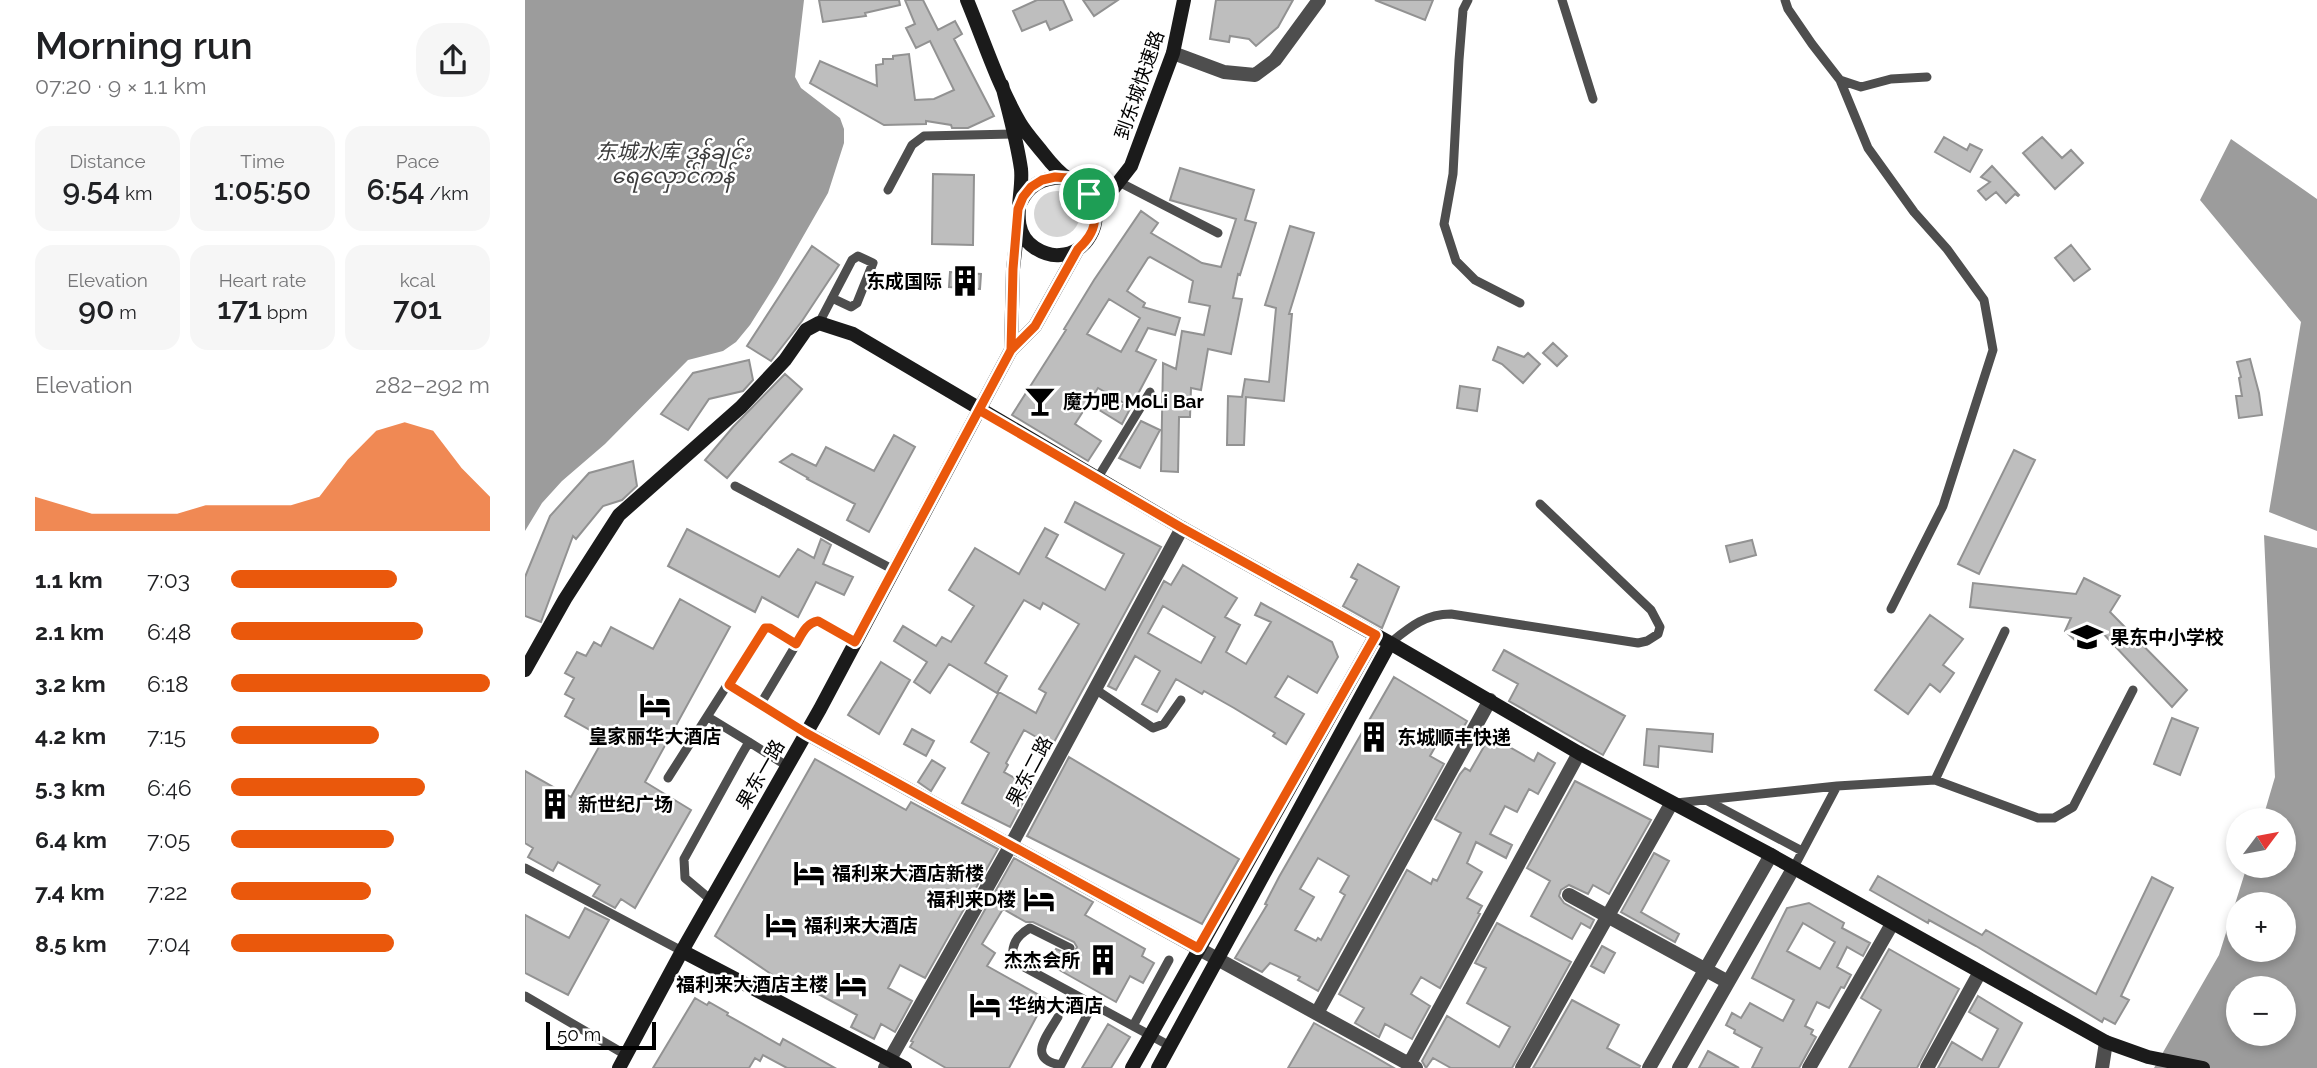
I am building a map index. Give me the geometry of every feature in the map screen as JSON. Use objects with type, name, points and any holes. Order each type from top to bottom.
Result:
[{"type":"street","points":[[967,0],[1021,124],[1049,160],[1089,194],[1095,212],[1094,230],[1087,241],[1066,254],[1041,252],[1023,235],[1019,223]]},
{"type":"street","name":"到东城快速路","points":[[1095,212],[1131,166],[1173,53],[1184,0]]},
{"type":"street","points":[[1173,53],[1224,72],[1255,75],[1275,60],[1319,0]]},
{"type":"street","points":[[1002,85],[1021,171],[1021,203],[1013,269],[1011,350]]},
{"type":"street","points":[[1021,203],[1031,187],[1042,180],[1068,178]]},
{"type":"street","points":[[1011,350],[1035,326],[1078,249]]},
{"type":"street","points":[[525,670],[565,599],[619,515],[741,407],[785,360],[806,330],[819,323],[853,334],[1097,479],[1376,635],[1579,753],[1771,855],[2106,1042],[2148,1057],[2203,1068]]},
{"type":"street","name":"果东一路","points":[[622,1061],[806,733],[1011,350]]},
{"type":"street","name":"果东二路","points":[[888,1064],[1011,845],[1182,528]]},
{"type":"street","points":[[1132,1068],[1376,635]]},
{"type":"street","points":[[1158,1068],[1390,643]]},
{"type":"street","points":[[1317,1013],[1490,700]]},
{"type":"street","points":[[806,733],[1218,958],[1410,1067],[1579,753]]},
{"type":"street","points":[[1522,1068],[1671,804]]},
{"type":"street","points":[[1649,1068],[1771,855]]},
{"type":"street","points":[[1679,1068],[1793,869]]},
{"type":"street","points":[[1569,895],[1728,982]]},
{"type":"street","points":[[1809,1068],[1892,924]]},
{"type":"street","points":[[682,951],[888,1064],[905,1068]]},
{"type":"street","points":[[1927,1068],[1980,972]]},
{"type":"street","points":[[2102,1068],[2106,1042]]},
{"type":"lane","points":[[1468,0],[1463,10],[1453,174],[1444,224],[1456,261],[1475,280],[1520,303]]},
{"type":"lane","points":[[1562,0],[1593,99]]},
{"type":"lane","points":[[1784,0],[1812,44],[1840,80],[1868,148],[1914,212],[1947,249],[1984,300],[1993,350],[1944,506],[1891,609]]},
{"type":"lane","points":[[1840,80],[1861,87],[1891,79],[1927,77]]},
{"type":"lane","points":[[888,190],[912,145],[924,136],[1013,134]]},
{"type":"lane","points":[[1119,182],[1218,233]]},
{"type":"lane","points":[[819,323],[832,298],[854,257],[858,256],[873,263],[857,303],[851,307],[832,298]]},
{"type":"lane","points":[[1097,479],[1150,392]]},
{"type":"lane","points":[[735,486],[894,570]]},
{"type":"lane","points":[[1390,643],[1408,628],[1436,614],[1451,614],[1638,643],[1658,634],[1660,627],[1651,610],[1540,504]]},
{"type":"lane","points":[[760,705],[806,628],[813,622],[818,621],[855,642]]},
{"type":"lane","points":[[668,778],[765,628],[770,628],[796,644]]},
{"type":"lane","points":[[1935,780],[2005,631]]},
{"type":"lane","points":[[729,685],[806,733]]},
{"type":"lane","points":[[1095,689],[1153,728],[1164,724],[1181,700]]},
{"type":"lane","points":[[1671,804],[1837,786],[1935,780],[2038,818],[2054,818],[2073,807],[2133,690]]},
{"type":"lane","points":[[708,717],[787,766]]},
{"type":"lane","points":[[711,900],[685,878],[684,859],[749,742]]},
{"type":"lane","points":[[1793,869],[1837,786]]},
{"type":"lane","points":[[1706,800],[1803,851]]},
{"type":"lane","points":[[525,868],[682,951]]},
{"type":"lane","points":[[1070,948],[1030,928],[1016,939],[1011,950],[1013,961],[1170,1046]]},
{"type":"lane","points":[[1133,1026],[1169,960]]},
{"type":"lane","points":[[525,996],[622,1061]]},
{"type":"lane","points":[[1058,1017],[1041,1047],[1042,1057],[1050,1063],[1061,1065],[1093,1004]]},
{"type":"shaded area","points":[[1057,191],[1074,197],[1080,214],[1074,231],[1057,237],[1040,231],[1034,214],[1040,197]]},
{"type":"water","name":"东城水库 ဒွန်ချင်း ရေလှောင်ကန်","points":[[525,0],[804,0],[795,77],[801,88],[840,118],[844,129],[844,143],[828,193],[750,325],[736,342],[723,351],[688,360],[605,444],[562,481],[542,503],[525,531]]},
{"type":"water","points":[[2231,139],[2317,199],[2317,531],[2269,512],[2301,322],[2200,200]]},
{"type":"water","points":[[2264,535],[2317,548],[2317,1068],[2154,1068],[2219,955],[2226,933],[2226,962],[2296,962],[2296,892],[2239,892],[2243,878],[2296,878],[2296,808],[2266,808],[2275,777]]},
{"type":"building","points":[[819,0],[899,0],[900,5],[865,13],[866,16],[823,22]]},
{"type":"building","points":[[905,0],[923,0],[938,30],[955,21],[962,34],[954,39],[994,116],[968,128],[952,128],[951,125],[926,121],[926,124],[884,125],[810,83],[820,61],[877,86],[876,65],[883,64],[883,59],[909,54],[915,100],[934,99],[954,90],[930,41],[916,48],[906,28],[915,24]]},
{"type":"building","points":[[1037,0],[1063,0],[1072,20],[1050,30],[1046,21],[1022,31],[1013,11]]},
{"type":"building","points":[[1083,0],[1118,0],[1094,16]]},
{"type":"building","points":[[1216,0],[1293,0],[1278,27],[1256,46],[1249,39],[1230,36],[1229,42],[1210,39]]},
{"type":"building","points":[[1375,0],[1433,0],[1425,20]]},
{"type":"building","points":[[1944,137],[1967,150],[1970,144],[1982,150],[1970,172],[1935,152]]},
{"type":"building","points":[[2042,137],[2062,158],[2071,150],[2083,163],[2055,189],[2023,153]]},
{"type":"building","points":[[1992,166],[2018,196],[2015,194],[2006,203],[1996,192],[1986,200],[1978,191],[1990,182],[1981,177]]},
{"type":"building","points":[[1180,168],[1254,190],[1245,220],[1256,223],[1240,275],[1238,274],[1233,298],[1242,299],[1231,354],[1208,349],[1201,390],[1191,388],[1190,417],[1179,417],[1178,472],[1161,471],[1163,363],[1176,369],[1182,331],[1204,335],[1210,306],[1189,302],[1193,281],[1148,258],[1127,291],[1145,303],[1143,307],[1180,318],[1175,335],[1148,328],[1136,351],[1156,360],[1122,424],[1096,408],[1101,400],[1120,410],[1124,403],[1098,388],[1075,424],[1101,441],[1088,461],[1012,415],[1094,280],[1141,211],[1158,223],[1151,233],[1202,263],[1221,267],[1236,219],[1170,200]],"holes":[[[1109,299],[1140,318],[1121,352],[1087,334]]]},
{"type":"building","points":[[933,174],[974,175],[973,245],[932,244]]},
{"type":"building","points":[[1290,226],[1314,233],[1289,314],[1292,314],[1284,401],[1246,397],[1244,445],[1227,445],[1228,396],[1242,397],[1245,379],[1269,382],[1276,308],[1265,305]]},
{"type":"building","points":[[2071,245],[2090,269],[2074,281],[2055,258]]},
{"type":"building","points":[[812,246],[839,265],[802,321],[771,361],[747,346]]},
{"type":"building","name":"东成国际","points":[[950,272],[981,274],[980,289],[949,287]]},
{"type":"building","points":[[1553,343],[1567,356],[1557,366],[1543,353]]},
{"type":"building","points":[[1498,347],[1524,357],[1528,353],[1540,364],[1523,383],[1502,364],[1493,360]]},
{"type":"building","points":[[2250,359],[2262,415],[2239,418],[2236,396],[2242,396],[2237,362]]},
{"type":"building","points":[[749,360],[753,380],[743,391],[709,399],[688,430],[661,414],[693,373]]},
{"type":"building","points":[[785,374],[802,389],[727,478],[705,460]]},
{"type":"building","points":[[1460,386],[1480,389],[1477,411],[1457,408]]},
{"type":"building","points":[[1141,421],[1160,430],[1140,468],[1119,458]]},
{"type":"building","points":[[894,435],[915,447],[869,532],[847,520],[855,504],[780,462],[792,454],[816,466],[826,447],[874,471]]},
{"type":"building","points":[[2014,450],[2035,460],[1979,574],[1958,564]]},
{"type":"building","points":[[633,461],[637,486],[622,500],[603,506],[576,539],[573,536],[541,622],[525,616],[525,577],[550,516],[589,473]]},
{"type":"building","points":[[1075,502],[1161,547],[1052,746],[1024,730],[1006,763],[1008,765],[1004,772],[1031,787],[1010,827],[962,803],[989,753],[971,742],[999,692],[1036,713],[1046,693],[1039,689],[1079,624],[1043,603],[1040,609],[1024,600],[985,663],[1007,676],[997,693],[949,664],[930,693],[914,682],[927,662],[894,641],[903,626],[936,646],[942,637],[951,642],[974,606],[949,590],[975,548],[1019,574],[1045,528],[1058,535],[1046,557],[1105,590],[1124,554],[1065,522]]},
{"type":"building","points":[[687,529],[779,577],[798,549],[814,558],[821,539],[831,545],[823,564],[853,577],[844,595],[816,582],[798,617],[762,597],[755,612],[668,566]]},
{"type":"building","points":[[1752,540],[1756,555],[1730,562],[1726,546]]},
{"type":"building","points":[[1358,564],[1399,587],[1382,628],[1343,606],[1357,580],[1351,577]]},
{"type":"building","points":[[1183,565],[1237,598],[1225,617],[1240,625],[1226,652],[1246,664],[1271,622],[1255,615],[1261,603],[1332,642],[1338,657],[1317,693],[1288,676],[1275,697],[1304,714],[1286,744],[1273,736],[1275,733],[1234,708],[1176,679],[1157,712],[1142,704],[1160,671],[1135,656],[1116,690],[1108,686],[1164,581],[1171,585]],"holes":[[[1163,606],[1215,637],[1201,663],[1148,633]]]},
{"type":"building","points":[[2084,578],[2120,596],[2110,612],[2187,690],[2172,707],[2099,629],[2092,645],[2076,641],[2065,631],[2071,618],[1970,607],[1973,583],[2076,594]]},
{"type":"building","points":[[680,599],[730,627],[645,782],[691,810],[635,908],[621,899],[615,908],[593,896],[600,885],[558,862],[553,871],[528,857],[533,848],[525,843],[525,771],[571,797],[604,738],[565,716],[574,699],[565,694],[574,678],[565,673],[577,652],[586,656],[594,642],[601,646],[611,627],[653,649]]},
{"type":"building","points":[[1930,615],[1963,639],[1943,665],[1954,673],[1947,683],[1940,692],[1930,684],[1908,714],[1875,690]]},
{"type":"building","points":[[1504,650],[1625,716],[1603,755],[1509,701],[1518,684],[1493,670]]},
{"type":"building","points":[[881,662],[910,680],[879,734],[848,715]]},
{"type":"building","points":[[1394,677],[1467,721],[1456,741],[1443,733],[1430,756],[1444,764],[1318,991],[1298,980],[1300,977],[1270,963],[1262,972],[1235,958],[1267,905],[1265,904]],"holes":[[[1318,858],[1349,876],[1340,892],[1345,895],[1321,940],[1318,938],[1316,941],[1295,930],[1314,897],[1300,889]]]},
{"type":"building","points":[[2172,718],[2198,728],[2180,775],[2154,764]]},
{"type":"building","points":[[912,729],[934,741],[926,756],[904,744]]},
{"type":"building","points":[[1647,729],[1713,734],[1712,752],[1659,746],[1658,767],[1644,765]]},
{"type":"building","points":[[1490,736],[1534,761],[1538,753],[1555,763],[1538,794],[1529,789],[1517,812],[1505,806],[1490,834],[1512,845],[1506,858],[1476,842],[1467,863],[1482,872],[1467,898],[1482,906],[1478,913],[1480,914],[1440,988],[1421,977],[1411,994],[1430,1006],[1412,1039],[1385,1024],[1379,1037],[1355,1023],[1364,1008],[1339,994],[1407,870],[1431,884],[1433,879],[1437,881],[1461,833],[1435,819],[1460,774],[1465,768],[1470,771]]},
{"type":"building","points":[[1069,757],[1239,859],[1202,924],[1027,836]]},
{"type":"building","points":[[815,759],[906,810],[911,802],[998,849],[925,978],[900,965],[888,988],[912,1001],[895,1032],[881,1024],[874,1039],[851,1027],[857,1015],[800,984],[796,991],[715,936]]},
{"type":"building","points":[[932,760],[945,768],[931,791],[918,782]]},
{"type":"building","points":[[1575,781],[1651,820],[1609,894],[1593,885],[1588,894],[1569,885],[1561,890],[1559,896],[1564,903],[1594,920],[1590,928],[1581,923],[1572,939],[1531,916],[1550,881],[1527,868]]},
{"type":"building","points":[[1654,853],[1669,861],[1641,912],[1679,934],[1675,942],[1621,912]]},
{"type":"building","points":[[1014,858],[1093,902],[1085,915],[1145,949],[1142,956],[1154,963],[1143,983],[1130,976],[1116,1002],[1047,963],[1056,949],[1068,954],[1074,953],[1077,947],[1074,942],[1003,909],[982,944],[995,953],[987,966],[1046,999],[1009,1068],[946,1068],[910,1047],[913,1042],[911,1041]]},
{"type":"building","points":[[1878,876],[1982,935],[1986,930],[2096,994],[2152,877],[2173,888],[2121,996],[2129,1000],[2115,1024],[2104,1018],[2102,1022],[1976,946],[1870,890]]},
{"type":"building","points":[[1809,903],[1844,923],[1842,928],[1870,943],[1863,956],[1847,947],[1837,967],[1851,975],[1829,1008],[1817,1002],[1805,1026],[1813,1030],[1811,1034],[1816,1037],[1799,1068],[1752,1068],[1762,1048],[1734,1033],[1735,1030],[1726,1025],[1732,1013],[1741,1018],[1750,1003],[1783,1021],[1794,1000],[1752,978],[1787,908]],"holes":[[[1803,923],[1835,942],[1820,969],[1787,951]]]},
{"type":"building","points":[[585,908],[609,920],[568,995],[525,973],[525,915],[569,938]]},
{"type":"building","points":[[1497,923],[1571,962],[1512,1068],[1451,1068],[1433,1058],[1426,1068],[1422,1061],[1447,1016],[1499,1047],[1510,1027],[1467,1003],[1486,968],[1475,963]]},
{"type":"building","points":[[1602,946],[1615,953],[1604,973],[1591,966]]},
{"type":"building","points":[[1889,949],[1959,989],[1917,1068],[1849,1068],[1881,1010],[1861,998]]},
{"type":"building","points":[[1978,996],[2022,1023],[1998,1068],[1938,1068],[1952,1042],[1982,1060],[1998,1029],[1969,1012]]},
{"type":"building","points":[[695,998],[707,1005],[709,1002],[780,1045],[783,1039],[835,1068],[787,1068],[763,1055],[760,1061],[755,1058],[749,1068],[653,1068]]},
{"type":"building","points":[[1572,1000],[1619,1025],[1607,1048],[1640,1066],[1639,1068],[1533,1068]]},
{"type":"building","points":[[1314,1023],[1370,1054],[1394,1068],[1288,1068]]},
{"type":"building","points":[[1108,1024],[1130,1037],[1111,1068],[1082,1068]]},
{"type":"building","points":[[1708,1051],[1739,1068],[1699,1068]]},
{"type":"place","name":"东成国际","points":[[965,281]]},
{"type":"place","name":"魔力吧 MoLi Bar","points":[[1040,401]]},
{"type":"place","name":"果东中小学校","points":[[2087,637]]},
{"type":"place","name":"皇家丽华大酒店","points":[[655,705]]},
{"type":"place","name":"东城顺丰快递","points":[[1374,737]]},
{"type":"place","name":"新世纪广场","points":[[555,804]]},
{"type":"place","name":"福利来大酒店新楼","points":[[809,873]]},
{"type":"place","name":"福利来D楼","points":[[1039,899]]},
{"type":"place","name":"福利来大酒店","points":[[781,925]]},
{"type":"place","name":"杰杰会所","points":[[1103,960]]},
{"type":"place","name":"福利来大酒店主楼","points":[[851,984]]},
{"type":"place","name":"华纳大酒店","points":[[985,1005]]},
{"type":"route","points":[[1089,194],[1068,178],[1055,177],[1042,180],[1031,187],[1023,197],[1018,209],[1019,223],[1013,269],[1011,350],[979,410],[1182,528],[1376,635],[1198,948],[806,733],[729,685],[765,628],[770,628],[796,644],[806,628],[818,621],[855,642],[1011,350],[1035,326],[1078,249],[1094,230],[1096,218],[1089,194]]}]
